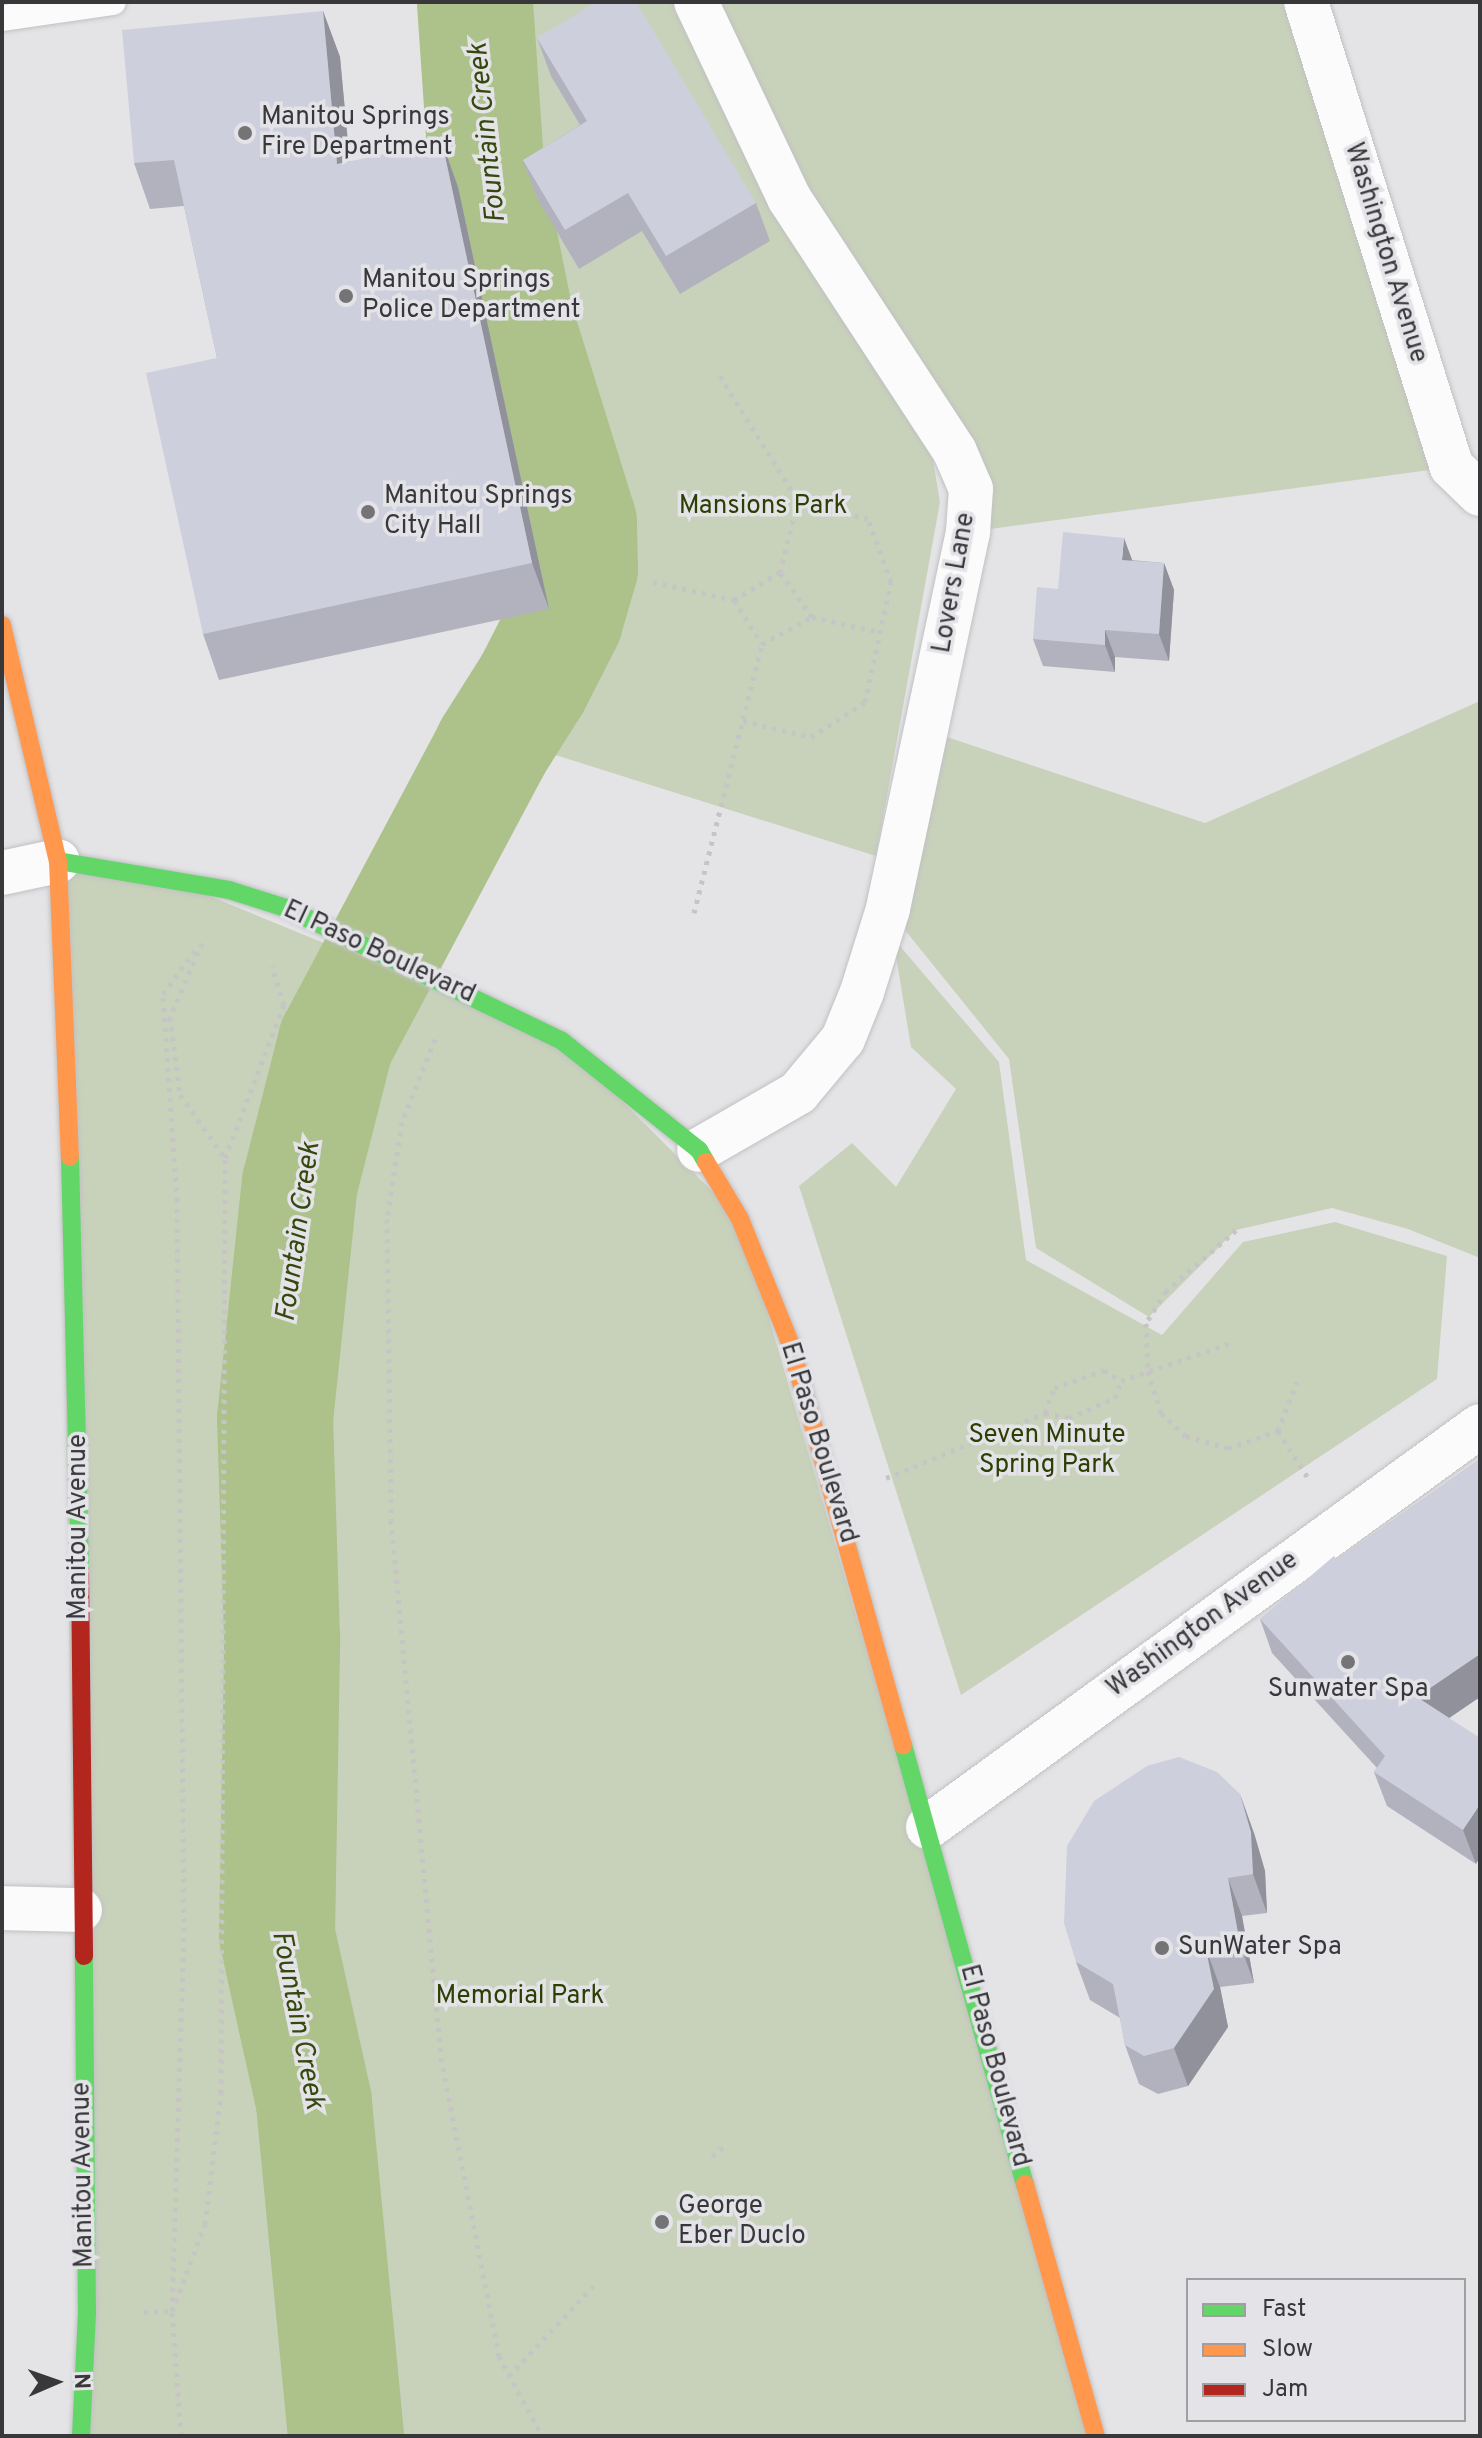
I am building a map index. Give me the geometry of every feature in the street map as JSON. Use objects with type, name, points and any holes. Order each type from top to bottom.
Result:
[{"type":"street","name":"Lovers Lane","points":[[696,2],[789,198],[955,452],[971,489],[968,532],[888,909],[862,992],[843,1039],[798,1093],[699,1150]]},
{"type":"street","name":"Washington Avenue","points":[[1306,2],[1452,467],[1480,494]]},
{"type":"street","name":"Manitou Avenue","points":[[2,625],[58,861],[78,1342],[80,1910],[87,2314],[81,2436]]},
{"type":"street","name":"El Paso Boulevard","points":[[58,861],[229,890],[286,908],[562,1041],[699,1150],[740,1219],[790,1343],[928,1827],[1096,2436]]},
{"type":"street","points":[[2,873],[58,861]]},
{"type":"street","name":"Washington Avenue","points":[[928,1827],[1480,1426]]},
{"type":"street","points":[[2,1908],[80,1910]]},
{"type":"lane","points":[[2,18],[113,2]]},
{"type":"path","points":[[720,376],[798,501],[868,519],[891,582],[865,702],[811,737],[743,721]]},
{"type":"path","points":[[653,582],[734,600],[780,572],[798,501]]},
{"type":"path","points":[[780,572],[812,617]]},
{"type":"path","points":[[694,913],[762,644],[734,600]]},
{"type":"path","points":[[762,644],[812,617],[880,632]]},
{"type":"path","points":[[201,943],[214,945]]},
{"type":"path","points":[[201,943],[170,1017],[180,1095],[225,1158]]},
{"type":"path","points":[[181,2436],[172,2311],[184,1891],[177,1201],[163,994],[201,943]]},
{"type":"path","points":[[172,2311],[205,2224],[221,2093],[225,1158],[284,1005],[269,956]]},
{"type":"path","points":[[437,1036],[402,1122],[387,1219],[391,1520],[441,2058],[499,2356],[542,2436]]},
{"type":"path","points":[[1236,1230],[1166,1291],[1149,1317],[1144,1346],[1161,1413],[1186,1436],[1228,1448],[1278,1431],[1297,1381]]},
{"type":"path","points":[[1121,1381],[1233,1342]]},
{"type":"path","points":[[1045,1413],[1054,1388],[1104,1370],[1121,1381]]},
{"type":"path","points":[[877,1481],[1045,1413],[1069,1418],[1115,1398],[1121,1381]]},
{"type":"path","points":[[712,2156],[726,2145]]},
{"type":"path","points":[[509,2376],[597,2282]]},
{"type":"path","points":[[87,2314],[172,2311]]},
{"type":"green space","name":"Mansions Park","points":[[511,2],[677,2],[932,454],[940,502],[876,856],[511,741],[599,557],[550,394],[510,220]]},
{"type":"green space","points":[[700,2],[1306,2],[1452,467],[968,532],[963,506]]},
{"type":"green space","points":[[1480,701],[1480,1258],[1408,1229],[1332,1208],[1236,1230],[1149,1317],[1036,1248],[1009,1059],[888,909],[926,730],[1205,823]]},
{"type":"green space","name":"Memorial Park","points":[[58,861],[161,876],[562,1041],[740,1219],[1096,2436],[81,2436]]},
{"type":"green space","name":"Seven Minute Spring Park","points":[[893,938],[999,1062],[1026,1260],[1162,1335],[1243,1242],[1335,1222],[1447,1256],[1437,1379],[961,1695],[799,1186],[852,1143],[896,1187],[956,1089],[911,1047]]},
{"type":"building","points":[[596,2],[636,2],[756,203],[666,256],[628,193],[565,230],[523,160],[587,121],[537,38]]},
{"type":"building","points":[[323,11],[337,164],[442,142],[532,563],[203,634],[146,373],[217,358],[174,160],[134,163],[122,30]]},
{"type":"building","points":[[1063,532],[1124,538],[1122,560],[1164,563],[1159,634],[1105,630],[1105,645],[1033,639],[1037,587],[1058,589]]},
{"type":"building","points":[[1480,1459],[1480,1654],[1417,1697],[1480,1738],[1480,1804],[1463,1830],[1374,1772],[1385,1756],[1260,1619],[1334,1556],[1337,1560]]},
{"type":"building","name":"SunWater Spa","points":[[1179,1757],[1217,1772],[1240,1794],[1251,1832],[1253,1874],[1228,1878],[1240,1944],[1206,1949],[1214,1989],[1174,2048],[1144,2056],[1125,2045],[1113,1984],[1076,1962],[1064,1923],[1067,1846],[1094,1801],[1147,1766]]},
{"type":"waterway","name":"Fountain Creek","points":[[346,2436],[314,2102],[277,1935],[282,1639],[275,1419],[300,1183],[336,1042],[492,748],[533,683],[565,620],[580,568],[579,523],[516,321],[487,179],[475,2]]},
{"type":"traffic: fast","points":[[58,861],[229,890],[286,908],[562,1041],[699,1150],[706,1162]]},
{"type":"traffic: fast","points":[[70,1157],[80,1570]]},
{"type":"traffic: fast","points":[[903,1745],[1025,2184]]},
{"type":"traffic: fast","points":[[81,2436],[87,2314],[84,1956]]},
{"type":"traffic: slow","points":[[2,625],[58,861],[70,1157]]},
{"type":"traffic: slow","points":[[706,1162],[740,1219],[790,1343],[903,1745]]},
{"type":"traffic: slow","points":[[1025,2184],[1096,2436]]},
{"type":"traffic: jam","points":[[80,1570],[84,1956]]},
{"type":"place","name":"Manitou Springs Fire Department","points":[[245,133]]},
{"type":"place","name":"Manitou Springs Police Department","points":[[346,296]]},
{"type":"place","name":"Manitou Springs City Hall","points":[[368,512]]},
{"type":"place","name":"Sunwater Spa","points":[[1348,1662]]},
{"type":"place","name":"SunWater Spa","points":[[1162,1948]]},
{"type":"place","name":"George Eber Duclo","points":[[662,2222]]}]
